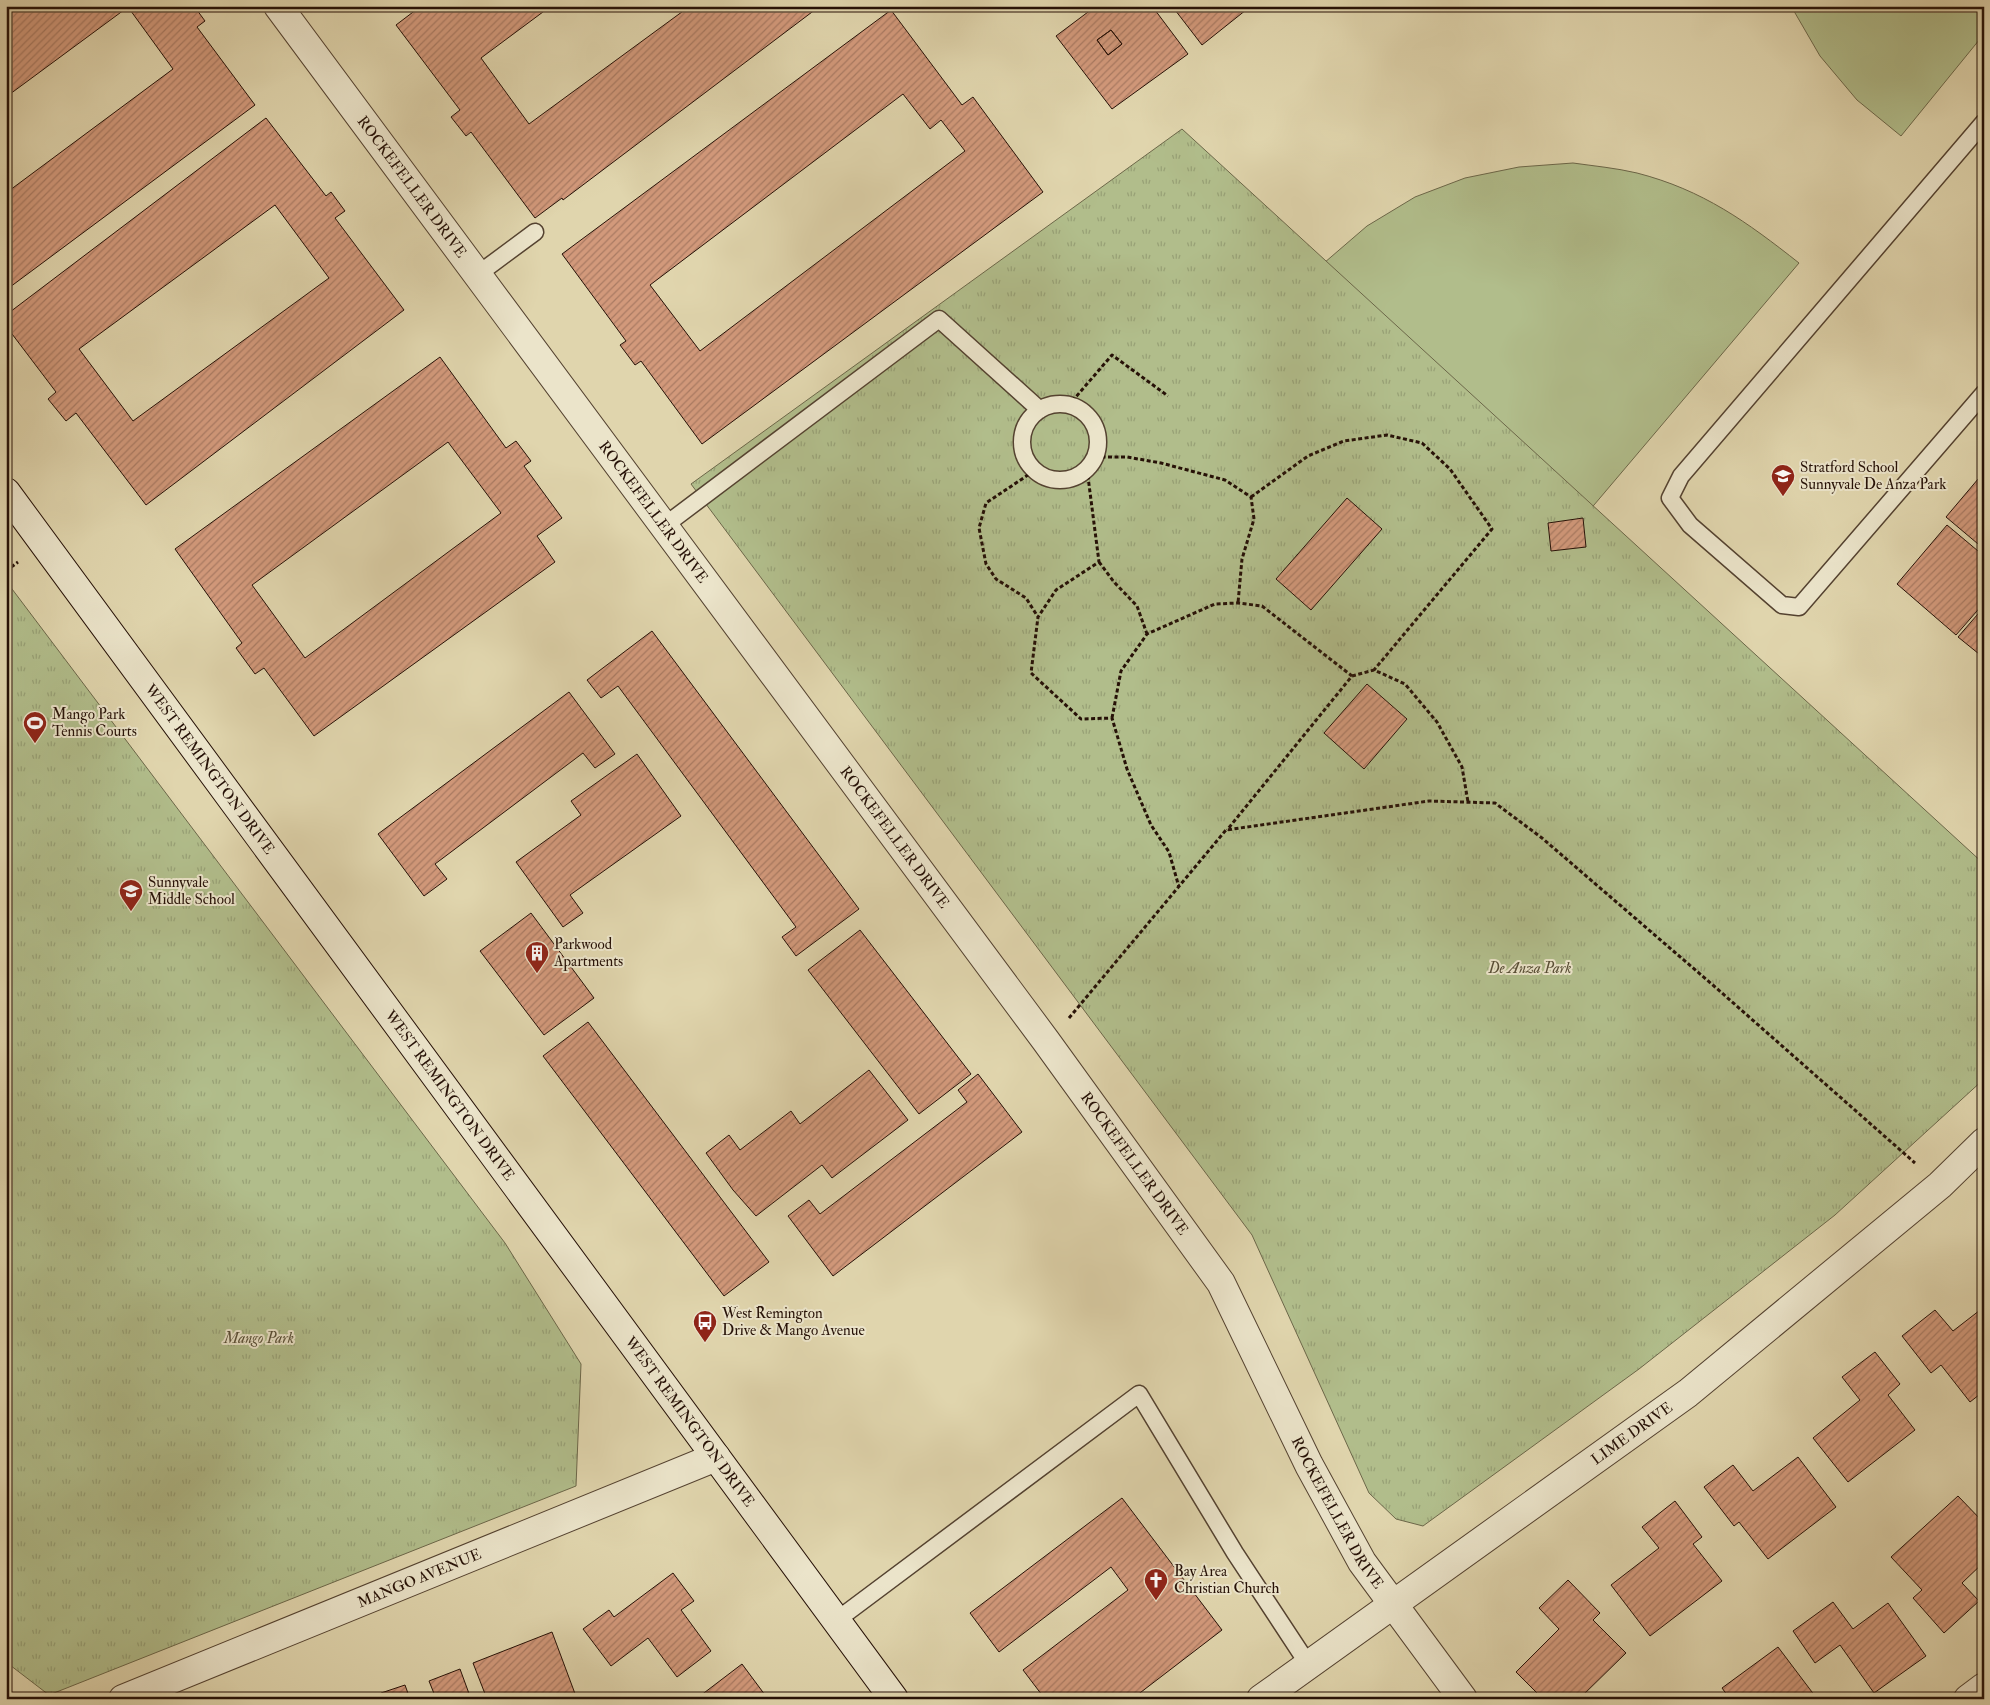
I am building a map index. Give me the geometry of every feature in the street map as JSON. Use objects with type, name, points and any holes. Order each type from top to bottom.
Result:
[{"type":"street","name":"ROCKEFELLER DRIVE","points":[[278,6],[1046,1041],[1221,1282],[1309,1465],[1362,1562],[1463,1699]]},
{"type":"street","name":"WEST REMINGTON DRIVE","points":[[6,492],[894,1699]]},
{"type":"street","name":"LIME DRIVE","points":[[1261,1699],[1688,1393],[1940,1185],[1984,1142]]},
{"type":"street","name":"MANGO AVENUE","points":[[123,1699],[716,1457]]},
{"type":"street","points":[[1968,1699],[1984,1687]]},
{"type":"lane","points":[[1984,122],[1681,476],[1670,498],[1690,525],[1782,605],[1799,607],[1984,393]]},
{"type":"lane","points":[[477,275],[535,232]]},
{"type":"lane","points":[[664,526],[939,319],[1040,410]]},
{"type":"lane","points":[[1052,405],[1068,406],[1075,407],[1085,413],[1092,422],[1097,434],[1098,446],[1091,463],[1077,476],[1066,480],[1055,480],[1044,477],[1034,470],[1022,450],[1022,438],[1025,427],[1040,410],[1052,405]]},
{"type":"lane","points":[[837,1620],[1139,1394],[1235,1553],[1308,1664]]},
{"type":"path","points":[[1068,406],[1112,355],[1168,396]]},
{"type":"path","points":[[1046,1041],[1075,1012],[1352,676],[1374,670],[1492,529],[1450,469],[1422,443],[1387,435],[1344,441],[1308,456],[1251,497]]},
{"type":"path","points":[[1148,634],[1138,606],[1114,582],[1099,562],[1091,463],[1127,457],[1161,463],[1225,480],[1251,497],[1254,519],[1242,559],[1238,603]]},
{"type":"path","points":[[1034,470],[986,503],[979,528],[986,564],[996,580],[1026,598],[1038,617]]},
{"type":"path","points":[[1099,562],[1056,590],[1038,617],[1031,673],[1081,719],[1112,718]]},
{"type":"path","points":[[1179,887],[1169,852],[1151,825],[1127,769],[1112,718],[1121,671],[1148,634],[1215,604],[1238,603],[1262,606],[1352,676]]},
{"type":"path","points":[[1374,670],[1405,684],[1437,722],[1462,767],[1468,802]]},
{"type":"path","points":[[1226,830],[1430,801],[1495,803],[1542,838],[1940,1185]]},
{"type":"green space","points":[[1791,6],[1984,6],[1984,34],[1901,136],[1857,100],[1820,56]]},
{"type":"green space","name":"De Anza Park","points":[[1182,129],[1984,864],[1984,1079],[1835,1215],[1639,1369],[1423,1526],[1396,1519],[1369,1493],[1252,1235],[691,484]]},
{"type":"green space","points":[[1573,163],[1637,173],[1683,188],[1704,198],[1742,221],[1799,263],[1583,518],[1324,263],[1367,226],[1415,197],[1465,178],[1519,167]]},
{"type":"green space","name":"Mango Park","points":[[6,581],[505,1243],[581,1364],[576,1486],[49,1695],[6,1662]]},
{"type":"building","points":[[6,6],[178,6],[180,9],[184,6],[194,6],[205,21],[197,27],[255,105],[6,290],[6,193],[173,69],[128,7],[6,97]]},
{"type":"building","points":[[421,6],[551,6],[481,58],[529,124],[690,6],[820,6],[563,200],[562,198],[535,218],[471,132],[466,136],[451,117],[460,110],[396,25]]},
{"type":"building","points":[[1096,6],[1152,6],[1188,54],[1112,109],[1056,36]],"holes":[[[1111,30],[1122,44],[1108,55],[1097,40]]]},
{"type":"building","points":[[1172,6],[1251,6],[1202,45]]},
{"type":"building","points":[[891,10],[962,105],[973,97],[1043,192],[702,444],[641,361],[635,365],[620,345],[626,341],[562,254]],"holes":[[[903,94],[930,129],[941,120],[965,151],[700,351],[650,285]]]},
{"type":"building","points":[[1111,30],[1122,44],[1108,55],[1097,40]]},
{"type":"building","points":[[266,118],[326,196],[331,192],[345,211],[335,218],[404,310],[146,505],[76,413],[66,421],[48,399],[56,392],[6,326],[6,315]],"holes":[[[275,205],[329,278],[133,421],[79,349]]]},
{"type":"building","points":[[440,357],[506,448],[516,441],[531,461],[524,466],[562,518],[537,536],[555,562],[314,736],[264,668],[255,674],[236,648],[242,643],[175,549]],"holes":[[[448,442],[501,513],[305,658],[252,585]]]},
{"type":"building","points":[[1984,472],[1984,549],[1946,517]]},
{"type":"building","points":[[1347,498],[1382,529],[1311,610],[1276,579]]},
{"type":"building","points":[[1583,518],[1586,547],[1551,551],[1548,523]]},
{"type":"building","points":[[1947,525],[1984,556],[1984,603],[1956,635],[1897,584]]},
{"type":"building","points":[[1984,607],[1984,658],[1958,637]]},
{"type":"building","points":[[652,631],[859,909],[796,956],[782,937],[796,927],[618,686],[601,698],[587,680]]},
{"type":"building","points":[[1367,684],[1407,719],[1364,769],[1324,733]]},
{"type":"building","points":[[569,692],[615,754],[595,768],[583,753],[435,864],[447,879],[424,896],[378,834]]},
{"type":"building","points":[[637,754],[681,816],[570,895],[583,913],[563,927],[516,862],[581,815],[571,801]]},
{"type":"building","name":"Parkwood Apartments","points":[[531,913],[594,998],[544,1035],[480,951]]},
{"type":"building","points":[[860,930],[971,1074],[919,1114],[808,970]]},
{"type":"building","points":[[588,1022],[769,1262],[724,1296],[543,1056]]},
{"type":"building","points":[[869,1070],[908,1120],[832,1178],[822,1165],[756,1216],[733,1190],[706,1153],[729,1135],[740,1150],[791,1111],[800,1124]]},
{"type":"building","points":[[978,1074],[1022,1132],[833,1276],[788,1216],[809,1200],[820,1214],[967,1102],[958,1090]]},
{"type":"building","points":[[1984,1307],[1984,1391],[1970,1402],[1941,1365],[1931,1373],[1902,1336],[1935,1310],[1953,1331]]},
{"type":"building","points":[[1875,1352],[1900,1384],[1888,1395],[1915,1430],[1848,1482],[1813,1438],[1860,1400],[1842,1377]]},
{"type":"building","points":[[1798,1457],[1836,1507],[1768,1559],[1739,1522],[1734,1526],[1704,1487],[1733,1465],[1753,1491]]},
{"type":"building","points":[[1958,1496],[1984,1523],[1984,1562],[1962,1583],[1979,1601],[1944,1633],[1913,1598],[1922,1590],[1891,1557]]},
{"type":"building","name":"Bay Area Christian Church","points":[[1122,1498],[1222,1630],[1132,1699],[1045,1699],[1023,1670],[1128,1590],[1111,1567],[999,1652],[970,1613]]},
{"type":"building","points":[[1675,1501],[1702,1537],[1693,1544],[1722,1581],[1650,1636],[1611,1585],[1659,1548],[1642,1527]]},
{"type":"building","points":[[673,1573],[694,1601],[681,1610],[711,1651],[677,1677],[648,1638],[611,1666],[583,1629],[609,1610],[614,1617]]},
{"type":"building","points":[[1568,1580],[1600,1613],[1593,1620],[1626,1653],[1579,1699],[1543,1699],[1516,1672],[1559,1629],[1539,1608]]},
{"type":"building","points":[[1833,1602],[1853,1629],[1888,1603],[1926,1656],[1874,1693],[1840,1645],[1815,1663],[1793,1631]]},
{"type":"building","points":[[552,1632],[577,1699],[487,1699],[473,1663]]},
{"type":"building","points":[[1778,1647],[1815,1696],[1811,1699],[1730,1699],[1722,1688]]},
{"type":"building","points":[[742,1664],[768,1699],[696,1699]]},
{"type":"building","points":[[460,1669],[471,1699],[428,1699],[435,1696],[429,1681]]},
{"type":"building","points":[[405,1685],[410,1699],[383,1699],[381,1693]]},
{"type":"place","name":"Stratford School Sunnyvale De Anza Park","points":[[1783,497]]},
{"type":"place","name":"Mango Park Tennis Courts","points":[[35,744]]},
{"type":"place","name":"Sunnyvale Middle School","points":[[131,912]]},
{"type":"place","name":"Parkwood Apartments","points":[[537,974]]},
{"type":"place","name":"West Remington Drive & Mango Avenue","points":[[705,1343]]},
{"type":"place","name":"Bay Area Christian Church","points":[[1156,1601]]}]
